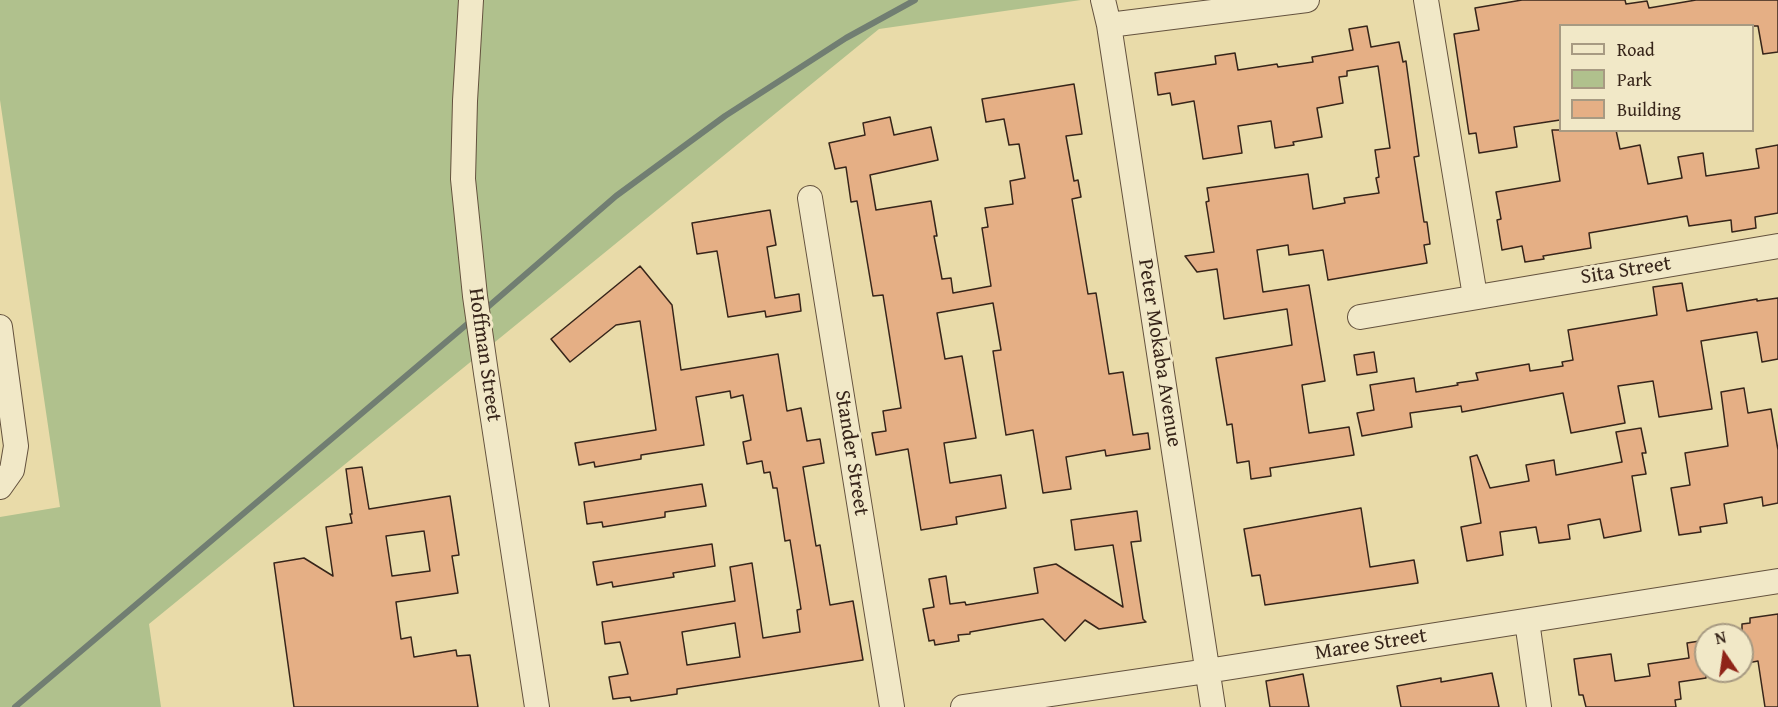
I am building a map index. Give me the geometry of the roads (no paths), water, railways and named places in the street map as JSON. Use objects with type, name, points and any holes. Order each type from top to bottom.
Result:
[{"type":"street","name":"Hoffman Street","points":[[471,0],[463,179],[475,296],[537,707]]},
{"type":"street","name":"Peter Mokaba Avenue","points":[[1102,0],[1108,25],[1213,707]]},
{"type":"street","points":[[1108,25],[1307,0]]},
{"type":"street","points":[[1426,0],[1475,296]]},
{"type":"street","name":"Stander Street","points":[[810,198],[892,707]]},
{"type":"street","name":"Sita Street","points":[[1360,316],[1778,246]]},
{"type":"street","points":[[0,327],[16,446],[12,471],[1,486]]},
{"type":"street","name":"Maree Street","points":[[963,707],[1778,581]]},
{"type":"street","points":[[1527,621],[1539,707]]},
{"type":"waterway","points":[[482,312],[616,196],[725,116],[846,38],[915,0]]},
{"type":"waterway","points":[[15,707],[472,320]]}]
